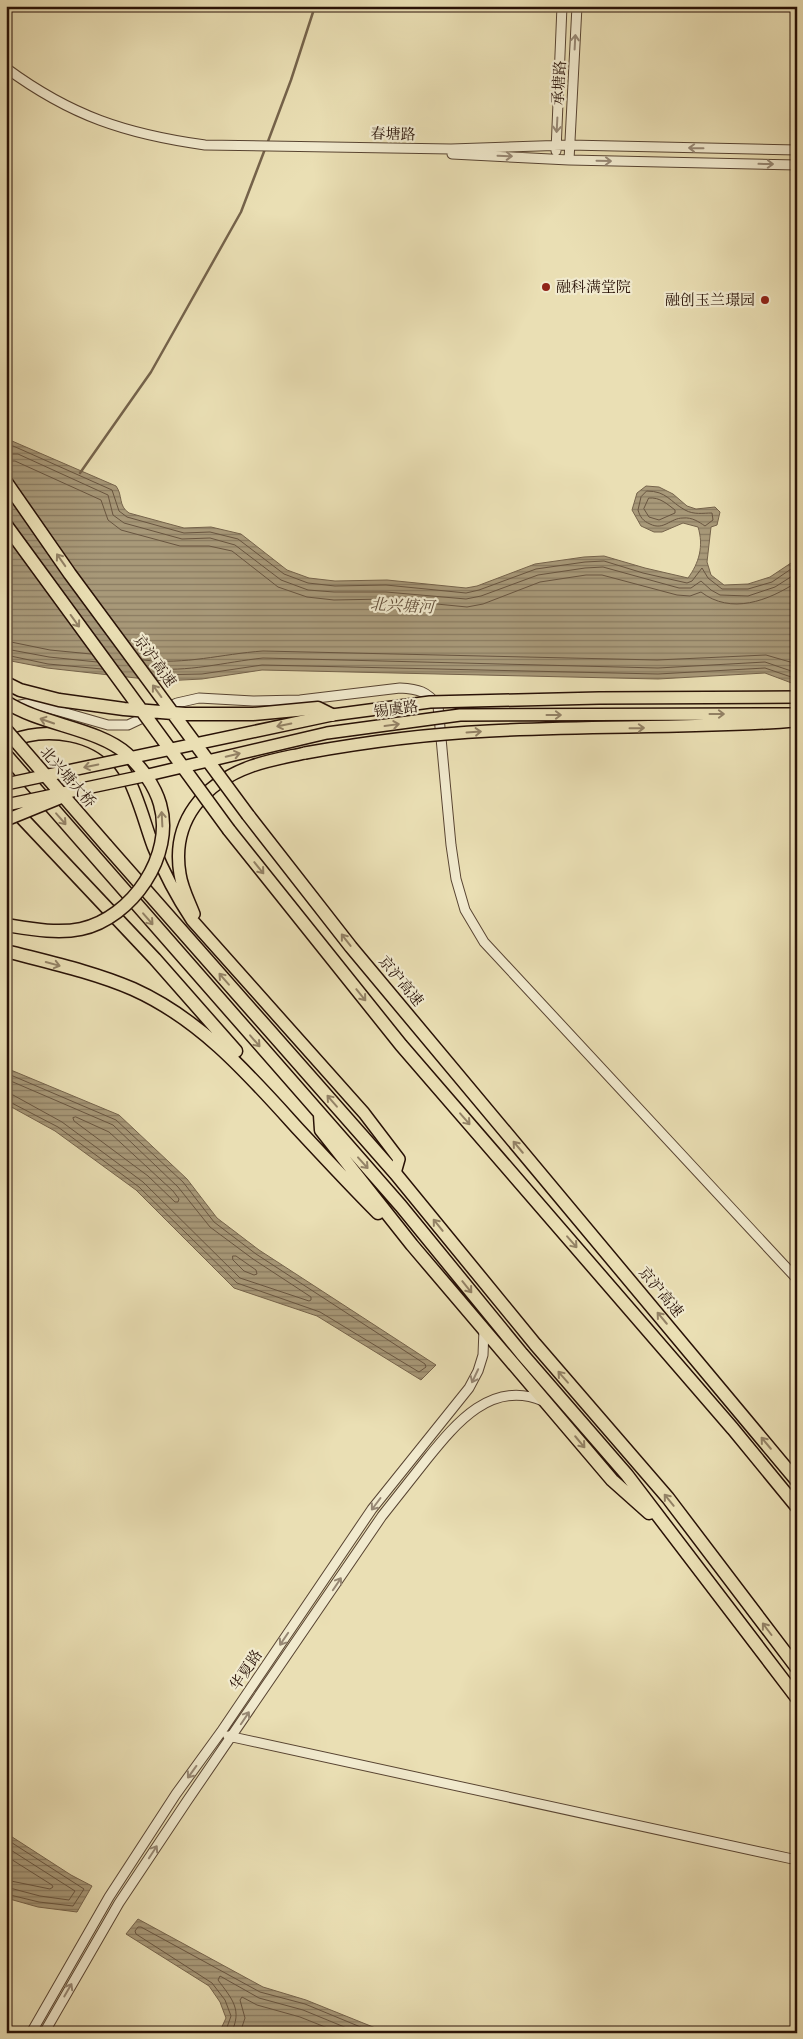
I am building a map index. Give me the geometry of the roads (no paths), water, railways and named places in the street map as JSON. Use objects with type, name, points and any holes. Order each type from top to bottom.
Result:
[{"type":"highway","name":"京沪高速","points":[[6,482],[76,582],[248,815],[357,955],[797,1481]]},
{"type":"highway","points":[[6,525],[50,588],[229,830],[402,1045],[733,1429],[797,1507]]},
{"type":"highway","points":[[6,683],[20,690],[59,700],[124,709],[185,714],[253,714],[318,708],[332,715]]},
{"type":"highway","points":[[6,702],[34,716],[105,740],[127,754],[154,787],[161,806],[162,829],[158,856],[148,880],[128,904],[108,919],[82,929],[48,931],[6,925]]},
{"type":"highway","name":"北兴塘大桥","points":[[6,730],[395,1172],[535,1344],[668,1498],[797,1668]]},
{"type":"highway","points":[[6,755],[401,1206],[522,1354],[627,1475],[797,1698]]},
{"type":"highway","points":[[6,803],[155,958],[262,1080],[293,1123]]},
{"type":"highway","points":[[6,951],[74,969],[133,989],[176,1013],[220,1046],[340,1175],[392,1228],[412,1245]]},
{"type":"highway","points":[[320,1115],[320,1130],[412,1245],[612,1480],[674,1536]]},
{"type":"main road","name":"锡虞路","points":[[6,784],[332,715],[430,702],[590,698],[797,697]]},
{"type":"main road","name":"锡虞路","points":[[6,803],[83,788],[327,733],[460,715],[797,714]]},
{"type":"main road","points":[[200,927],[184,891],[180,876],[178,861],[183,832],[191,811],[201,797],[232,775],[253,766],[305,753],[413,736],[488,730],[675,728],[797,721]]},
{"type":"main road","points":[[6,743],[19,737],[43,733],[66,734],[89,741],[108,752],[123,769],[136,794],[153,846],[171,888],[192,920],[364,1113],[399,1159],[395,1172]]},
{"type":"main road","points":[[6,820],[83,788]]},
{"type":"street","name":"承塘路","points":[[555,158],[562,6]]},
{"type":"street","name":"承塘路","points":[[568,160],[577,6]]},
{"type":"street","name":"春塘路","points":[[6,68],[59,104],[127,130],[165,140],[252,149]]},
{"type":"street","name":"春塘路","points":[[6,73],[59,108],[125,134],[189,148],[450,149],[569,145],[797,150]]},
{"type":"street","name":"春塘路","points":[[282,149],[568,160],[797,165]]},
{"type":"street","points":[[6,710],[31,703],[108,725],[128,725],[176,703],[199,698],[253,702],[300,700],[400,688],[415,689],[430,696],[438,706],[450,845],[456,879],[465,910],[484,942],[797,1279]]},
{"type":"street","name":"华夏路","points":[[31,2033],[109,1896],[176,1794],[221,1732],[372,1509],[469,1388],[478,1372],[483,1355],[484,1329]]},
{"type":"street","name":"华夏路","points":[[44,2033],[119,1903],[382,1516],[447,1434],[474,1409],[492,1399],[512,1394],[531,1396],[549,1404]]},
{"type":"street","points":[[221,1732],[231,1738],[797,1860]]},
{"type":"water","name":"北兴塘河","points":[[12,441],[116,486],[123,507],[129,513],[184,528],[211,527],[241,534],[287,570],[309,578],[335,581],[387,580],[466,588],[477,586],[535,564],[604,556],[688,578],[698,560],[701,541],[698,527],[683,523],[662,532],[654,532],[641,526],[632,510],[637,493],[646,486],[659,487],[673,494],[687,506],[696,509],[715,507],[720,512],[717,525],[711,527],[707,562],[711,575],[724,585],[748,584],[770,577],[797,559],[797,685],[765,673],[658,679],[262,670],[202,679],[163,681],[47,668],[6,660],[6,444]]},
{"type":"water","points":[[6,1068],[119,1115],[187,1179],[217,1218],[259,1250],[436,1365],[421,1380],[317,1316],[234,1288],[136,1190],[55,1131],[6,1104]]},
{"type":"water","points":[[6,1833],[71,1875],[92,1886],[77,1912],[38,1907],[6,1898]]},
{"type":"water","points":[[138,1919],[263,1987],[306,2000],[388,2033],[260,2033],[249,2031],[248,2033],[219,2033],[226,2018],[220,2002],[209,1986],[126,1934]]},
{"type":"waterway","points":[[267,144],[291,80],[315,6]]},
{"type":"waterway","points":[[80,473],[151,372],[241,212],[265,149]]},
{"type":"place","name":"融科满堂院","points":[[546,287]]},
{"type":"place","name":"融创玉兰璟园","points":[[765,300]]}]
